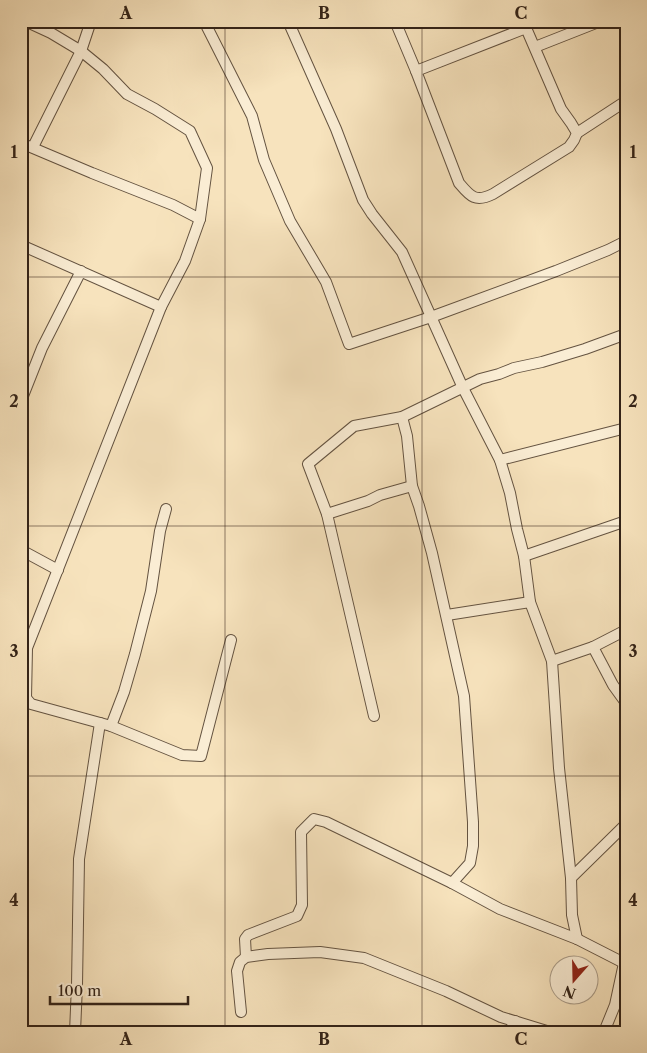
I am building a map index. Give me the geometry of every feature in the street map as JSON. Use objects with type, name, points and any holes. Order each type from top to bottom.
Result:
[{"type":"street","points":[[25,21],[51,33],[81,51],[127,94],[155,108],[190,131],[207,168],[200,219],[185,261],[161,307],[27,648],[24,658],[28,666],[25,688],[26,698],[31,704],[111,726],[182,755],[201,756],[231,640]]},
{"type":"street","points":[[33,147],[81,51],[91,21]]},
{"type":"street","points":[[204,21],[252,116],[264,160],[290,221],[326,282],[349,344],[431,317],[556,271],[626,241]]},
{"type":"street","points":[[288,21],[336,129],[363,200],[402,252],[463,388],[500,460],[510,493],[524,556],[530,602],[552,661],[559,768],[571,878],[572,915],[576,939]]},
{"type":"street","points":[[395,21],[459,183],[467,193],[476,199],[485,198],[493,194],[569,147],[576,133],[626,101]]},
{"type":"street","points":[[535,48],[601,21]]},
{"type":"street","points":[[416,71],[524,24],[561,109],[576,133]]},
{"type":"street","points":[[21,143],[173,205],[200,219]]},
{"type":"street","points":[[21,245],[161,307]]},
{"type":"street","points":[[21,401],[42,348],[81,271]]},
{"type":"street","points":[[374,716],[327,514],[308,464],[354,426],[402,418],[480,379],[585,349],[626,334]]},
{"type":"street","points":[[402,418],[407,436],[412,486],[432,553],[464,696],[474,822],[473,846],[470,864],[452,883]]},
{"type":"street","points":[[500,460],[626,428]]},
{"type":"street","points":[[327,514],[412,486]]},
{"type":"street","points":[[111,726],[124,692],[151,590],[160,531],[166,509]]},
{"type":"street","points":[[524,556],[626,521]]},
{"type":"street","points":[[21,550],[58,570]]},
{"type":"street","points":[[446,615],[530,602]]},
{"type":"street","points":[[552,661],[593,647],[626,630]]},
{"type":"street","points":[[593,647],[613,685],[626,703]]},
{"type":"street","points":[[75,1032],[79,859],[100,723]]},
{"type":"street","points":[[246,957],[245,939],[248,935],[297,916],[302,905],[301,832],[314,819],[326,822],[452,883],[500,909],[576,939],[625,962],[615,1005],[604,1032]]},
{"type":"street","points":[[571,878],[626,824]]},
{"type":"street","points":[[241,1012],[237,971],[240,962],[246,957],[268,954],[320,952],[364,958],[446,991],[501,1017],[550,1032]]},
{"type":"street","points":[[509,1032],[515,1021]]}]
